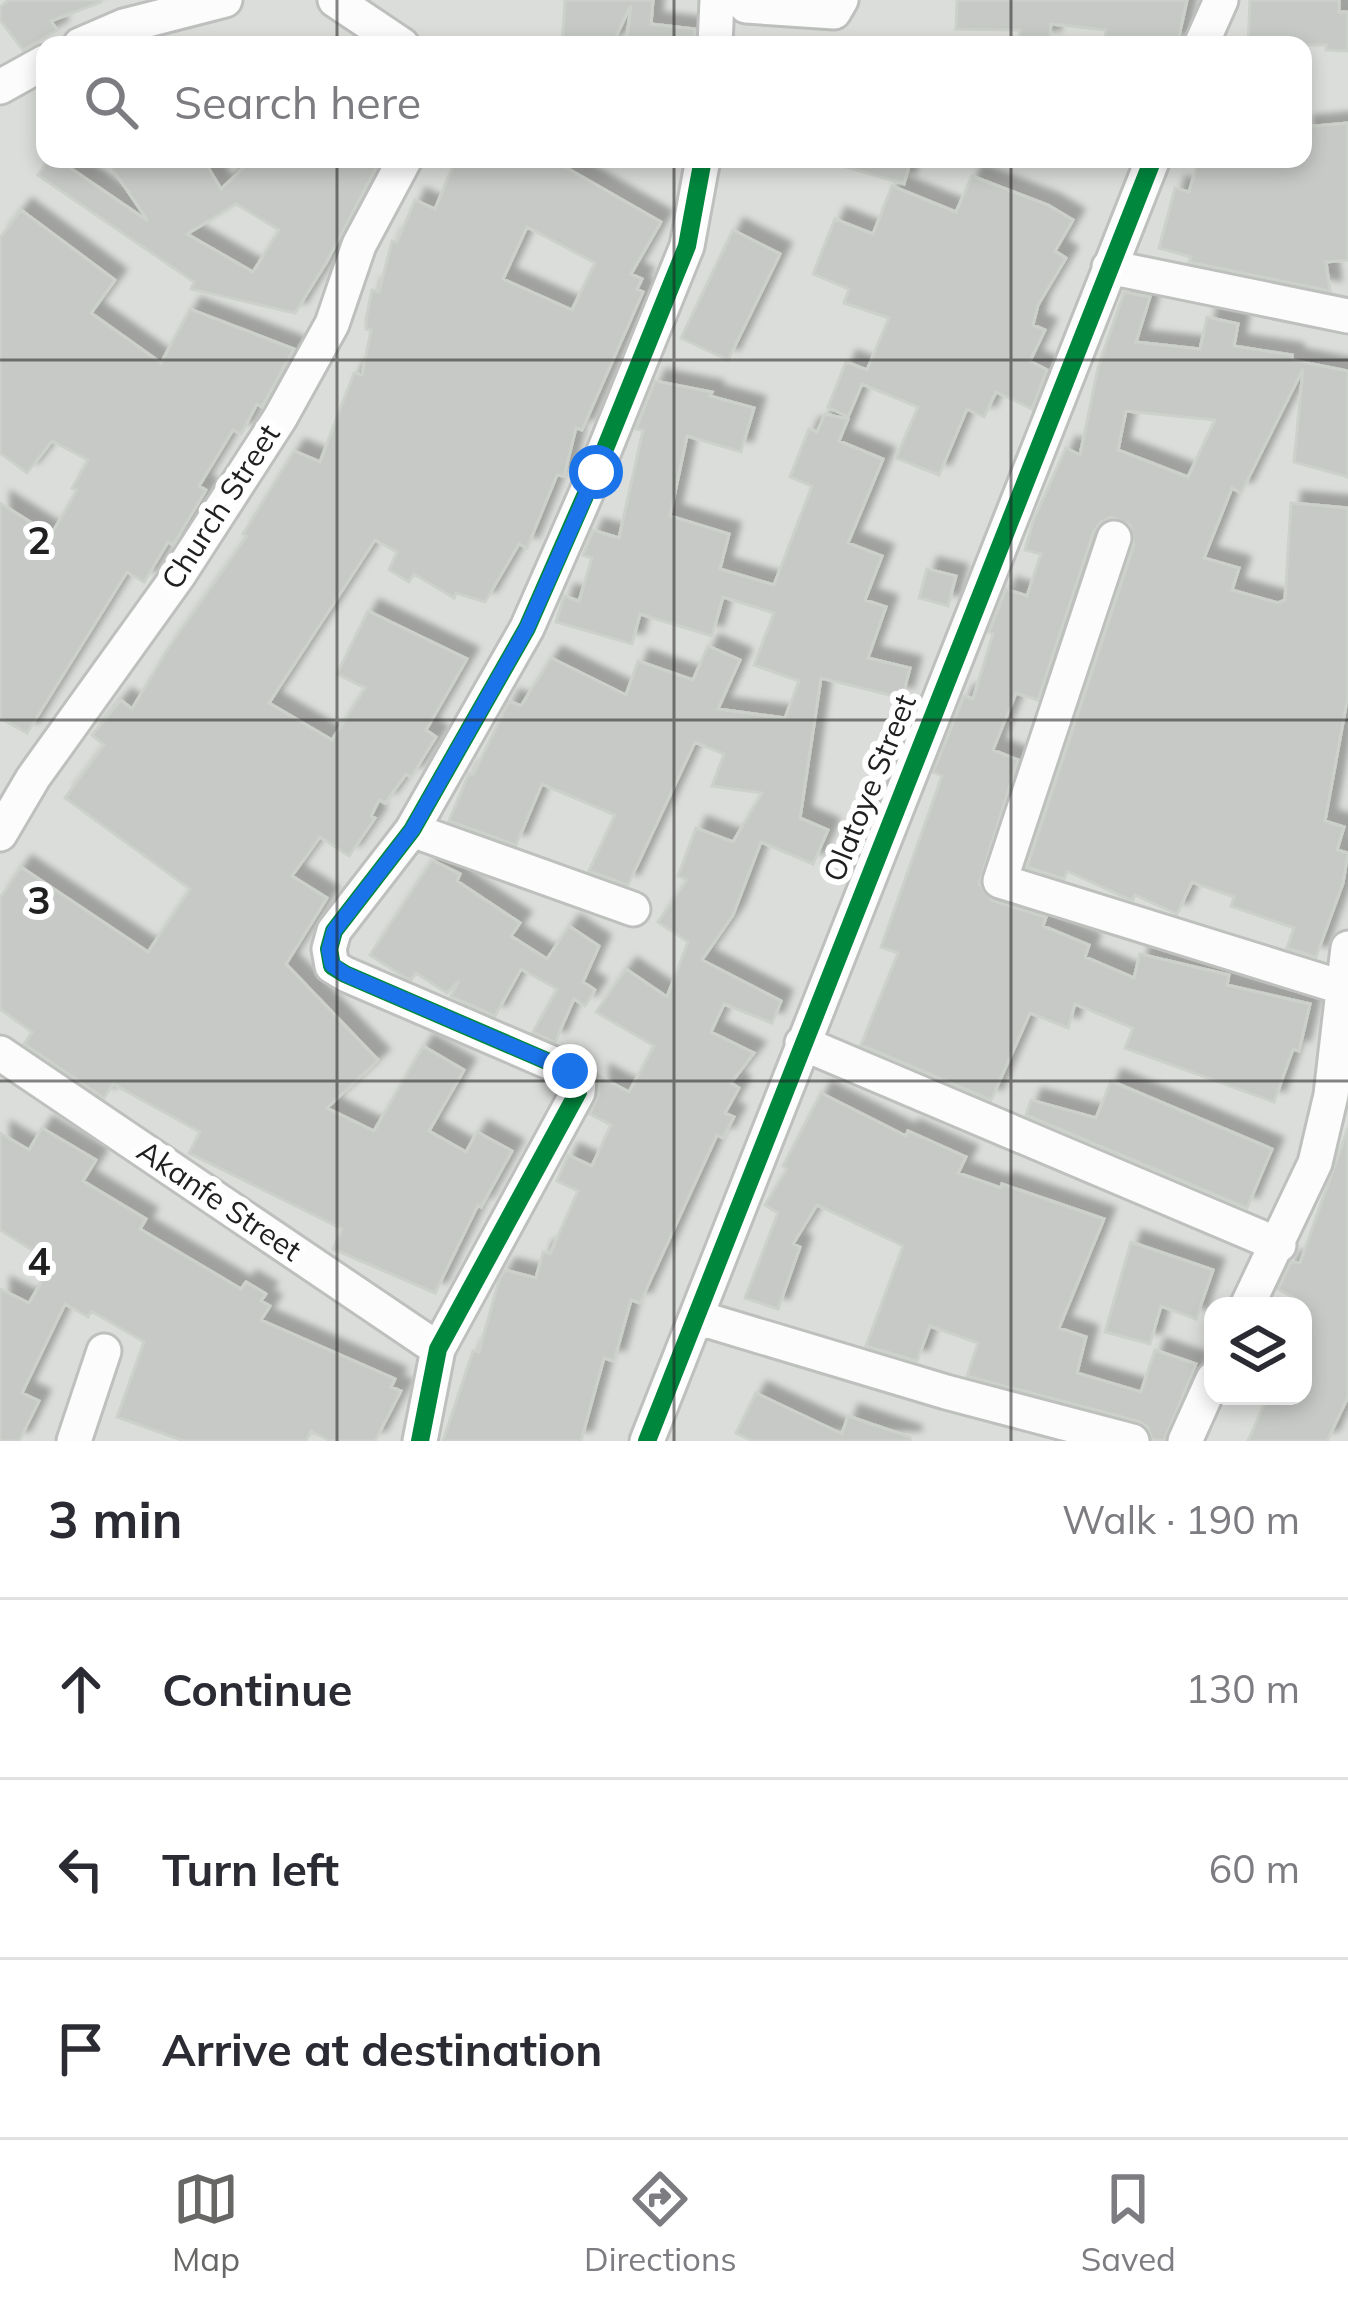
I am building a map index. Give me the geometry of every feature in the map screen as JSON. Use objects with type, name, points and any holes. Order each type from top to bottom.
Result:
[{"type":"street","points":[[101,36],[225,0]]},
{"type":"street","points":[[335,0],[389,36]]},
{"type":"street","points":[[715,36],[717,0]]},
{"type":"street","points":[[741,0],[746,6],[834,12],[841,0]]},
{"type":"street","points":[[1205,36],[1221,0]]},
{"type":"street","points":[[0,87],[36,67]]},
{"type":"street","name":"Church Street","points":[[0,834],[34,778],[178,576],[280,418],[332,324],[359,244],[399,168]]},
{"type":"street","points":[[420,1441],[438,1348],[578,1092],[579,1078],[332,965],[329,950],[334,931],[412,830],[527,628],[687,246],[702,168]]},
{"type":"street","name":"Olatoye Street","points":[[647,1441],[1149,168]]},
{"type":"street","points":[[1109,267],[1348,316]]},
{"type":"street","points":[[1114,538],[1000,881],[1341,987]]},
{"type":"street","points":[[412,830],[634,909]]},
{"type":"street","points":[[1252,1297],[1315,1163],[1331,1095],[1348,948]]},
{"type":"street","points":[[802,1043],[1279,1245]]},
{"type":"street","name":"Akanfe Street","points":[[0,1053],[438,1348]]},
{"type":"street","points":[[696,1317],[946,1392],[1132,1441]]},
{"type":"street","points":[[74,1441],[104,1351]]},
{"type":"street","points":[[1185,1441],[1204,1399]]},
{"type":"shaded area","points":[[0,0],[1348,0],[1348,1441],[0,1441]]},
{"type":"building","points":[[9,0],[101,0],[51,21],[57,30],[36,36],[36,42],[23,50],[0,20],[0,7]]},
{"type":"building","points":[[565,0],[653,0],[651,24],[695,29],[695,36],[627,36],[631,5],[616,36],[563,36]]},
{"type":"building","points":[[957,0],[1187,0],[1179,36],[1105,36],[1106,30],[1051,24],[1050,36],[1019,36],[1020,30],[956,29]]},
{"type":"building","points":[[1250,0],[1339,0],[1339,12],[1348,12],[1348,51],[1312,45],[1312,36],[1248,36]]},
{"type":"building","points":[[1348,123],[1348,260],[1326,262],[1330,291],[1189,262],[1191,257],[1159,248],[1175,188],[1189,192],[1196,168],[1312,168],[1312,126]]},
{"type":"building","points":[[43,168],[70,168],[148,221],[112,168],[208,168],[221,189],[243,168],[376,168],[295,313],[191,289],[194,282],[38,175]],"holes":[[[236,204],[279,230],[253,272],[187,234]]]},
{"type":"building","points":[[452,168],[567,168],[661,222],[631,274],[642,279],[637,289],[643,292],[582,430],[576,428],[564,476],[557,475],[527,548],[519,544],[485,602],[456,593],[454,598],[414,574],[409,582],[389,570],[397,552],[375,540],[269,703],[332,740],[365,688],[337,674],[368,611],[467,659],[426,730],[436,737],[411,777],[406,774],[385,803],[379,800],[371,816],[375,818],[349,856],[320,837],[292,876],[327,898],[286,964],[378,1060],[327,1108],[374,1131],[423,1046],[464,1070],[429,1131],[466,1152],[477,1132],[512,1151],[481,1207],[478,1205],[435,1293],[333,1249],[342,1229],[189,1153],[200,1132],[113,1084],[104,1098],[24,1044],[32,1032],[0,1009],[0,898],[21,867],[148,952],[190,889],[65,798],[104,745],[92,735],[121,700],[132,709],[247,536],[243,534],[294,451],[320,462],[354,373],[362,375],[371,330],[366,329],[366,319],[372,290],[379,292],[392,241],[397,242],[415,200],[435,209]],"holes":[[[527,227],[595,263],[572,310],[503,279]]]},
{"type":"building","points":[[849,168],[908,168],[904,184]]},
{"type":"building","points":[[972,176],[1048,205],[1073,220],[1055,251],[1066,258],[1038,305],[1033,325],[1045,330],[1030,361],[1047,370],[1032,409],[996,392],[984,417],[967,409],[939,475],[896,458],[918,407],[862,384],[848,417],[828,407],[846,362],[867,370],[889,318],[844,303],[849,289],[813,274],[835,219],[873,234],[892,186],[956,212]]},
{"type":"building","points":[[21,210],[115,280],[91,313],[161,363],[190,309],[294,349],[262,407],[257,404],[241,434],[233,430],[199,486],[206,490],[173,545],[168,542],[144,582],[127,572],[27,733],[0,718],[0,503],[51,535],[88,460],[52,441],[27,473],[0,453],[0,238]]},
{"type":"building","points":[[733,230],[780,254],[728,360],[681,338]]},
{"type":"building","points":[[1124,292],[1150,297],[1136,342],[1200,349],[1207,317],[1238,324],[1234,346],[1292,355],[1292,360],[1348,371],[1348,477],[1294,462],[1303,369],[1241,493],[1232,488],[1204,558],[1239,568],[1232,590],[1278,603],[1285,600],[1291,503],[1348,508],[1348,695],[1325,821],[1344,827],[1337,850],[1348,853],[1343,883],[1316,957],[1287,948],[1294,928],[1231,906],[1234,897],[1192,882],[1177,914],[1135,895],[1133,900],[1126,898],[1067,871],[1064,879],[1027,867],[1134,545],[1130,525],[1111,517],[1094,531],[1038,700],[1016,693],[993,750],[1018,760],[979,884],[993,901],[1046,917],[1043,926],[1089,945],[1085,957],[1134,978],[1140,954],[1229,975],[1227,985],[1310,1004],[1299,1051],[1293,1049],[1274,1102],[1125,1048],[1133,1028],[1075,1004],[1068,1028],[1030,1013],[991,1100],[861,1045],[898,953],[881,947],[942,776],[933,772],[964,696],[973,699],[993,634],[989,632],[1006,589],[1027,596],[1041,554],[1025,550],[1034,519],[1066,448],[1080,455],[1098,368]],"holes":[[[1126,411],[1215,420],[1188,477],[1118,450]]]},
{"type":"building","points":[[655,381],[712,392],[710,396],[754,408],[741,452],[687,436],[670,516],[729,534],[720,569],[774,585],[812,486],[790,477],[809,429],[817,432],[825,414],[848,419],[839,441],[883,459],[848,543],[882,556],[865,600],[886,607],[868,658],[910,668],[902,698],[821,678],[800,818],[828,830],[813,864],[761,842],[733,915],[702,960],[781,1001],[772,1023],[724,1004],[711,1032],[754,1053],[731,1083],[739,1088],[725,1113],[734,1117],[723,1138],[717,1135],[640,1303],[631,1300],[614,1361],[604,1358],[581,1441],[443,1441],[473,1351],[479,1352],[499,1280],[505,1270],[536,1278],[543,1252],[550,1254],[578,1191],[557,1181],[568,1155],[592,1166],[611,1125],[590,1114],[599,1094],[599,1076],[629,1092],[654,1046],[596,1012],[626,969],[667,997],[688,942],[658,922],[687,880],[678,876],[696,828],[733,842],[762,793],[712,786],[724,754],[695,742],[628,885],[589,871],[615,815],[542,784],[516,845],[449,821],[469,773],[473,775],[509,701],[521,706],[551,658],[626,695],[638,661],[693,680],[708,646],[740,660],[718,709],[785,718],[799,681],[754,665],[774,613],[723,597],[712,636],[640,614],[632,644],[556,622],[564,596],[579,601],[592,558],[583,555],[593,530],[619,538],[643,430],[636,429]]},
{"type":"building","points":[[927,569],[956,576],[948,606],[919,598]]},
{"type":"building","points":[[432,860],[460,874],[457,881],[520,923],[511,936],[547,959],[569,926],[599,946],[583,982],[595,990],[585,1006],[574,999],[555,1042],[533,1032],[557,989],[521,969],[495,1016],[451,996],[459,981],[447,993],[416,973],[411,980],[370,955]]},
{"type":"building","points":[[1111,1081],[1272,1149],[1247,1208],[1026,1115],[1031,1100],[1096,1118]]},
{"type":"building","points":[[821,1093],[906,1136],[908,1131],[966,1157],[958,1173],[1104,1219],[1059,1328],[1086,1337],[1077,1373],[1141,1392],[1155,1350],[1196,1364],[1164,1441],[1152,1439],[1148,1427],[1137,1421],[967,1376],[978,1343],[930,1326],[917,1361],[866,1346],[903,1246],[817,1205],[793,1244],[800,1247],[778,1309],[745,1298],[778,1213],[765,1205]]},
{"type":"building","points":[[42,1128],[96,1160],[83,1181],[146,1219],[140,1229],[241,1289],[246,1282],[266,1294],[261,1301],[270,1306],[261,1320],[395,1379],[391,1387],[401,1391],[375,1441],[330,1441],[311,1431],[306,1441],[184,1441],[117,1417],[144,1342],[91,1311],[88,1317],[65,1304],[22,1393],[39,1401],[19,1441],[0,1441],[0,1289],[29,1303],[53,1263],[0,1230],[0,1133],[29,1150]]},
{"type":"building","points":[[1348,1128],[1348,1397],[1327,1441],[1248,1441],[1264,1405],[1312,1405],[1312,1297],[1292,1297],[1278,1289],[1291,1262],[1300,1263]]},
{"type":"building","points":[[1131,1242],[1213,1270],[1196,1319],[1161,1306],[1150,1344],[1105,1332]]},
{"type":"building","points":[[756,1393],[842,1434],[848,1416],[910,1437],[910,1441],[753,1441],[736,1433]]},
{"type":"cycle path","points":[[420,1441],[438,1349],[578,1092],[579,1078],[345,974],[332,966],[329,949],[334,931],[412,830],[527,628],[687,246],[701,168]]},
{"type":"cycle path","points":[[647,1441],[1149,168]]},
{"type":"route","points":[[570,1071],[345,974],[332,965],[329,950],[334,931],[412,830],[527,628],[596,472]]}]
